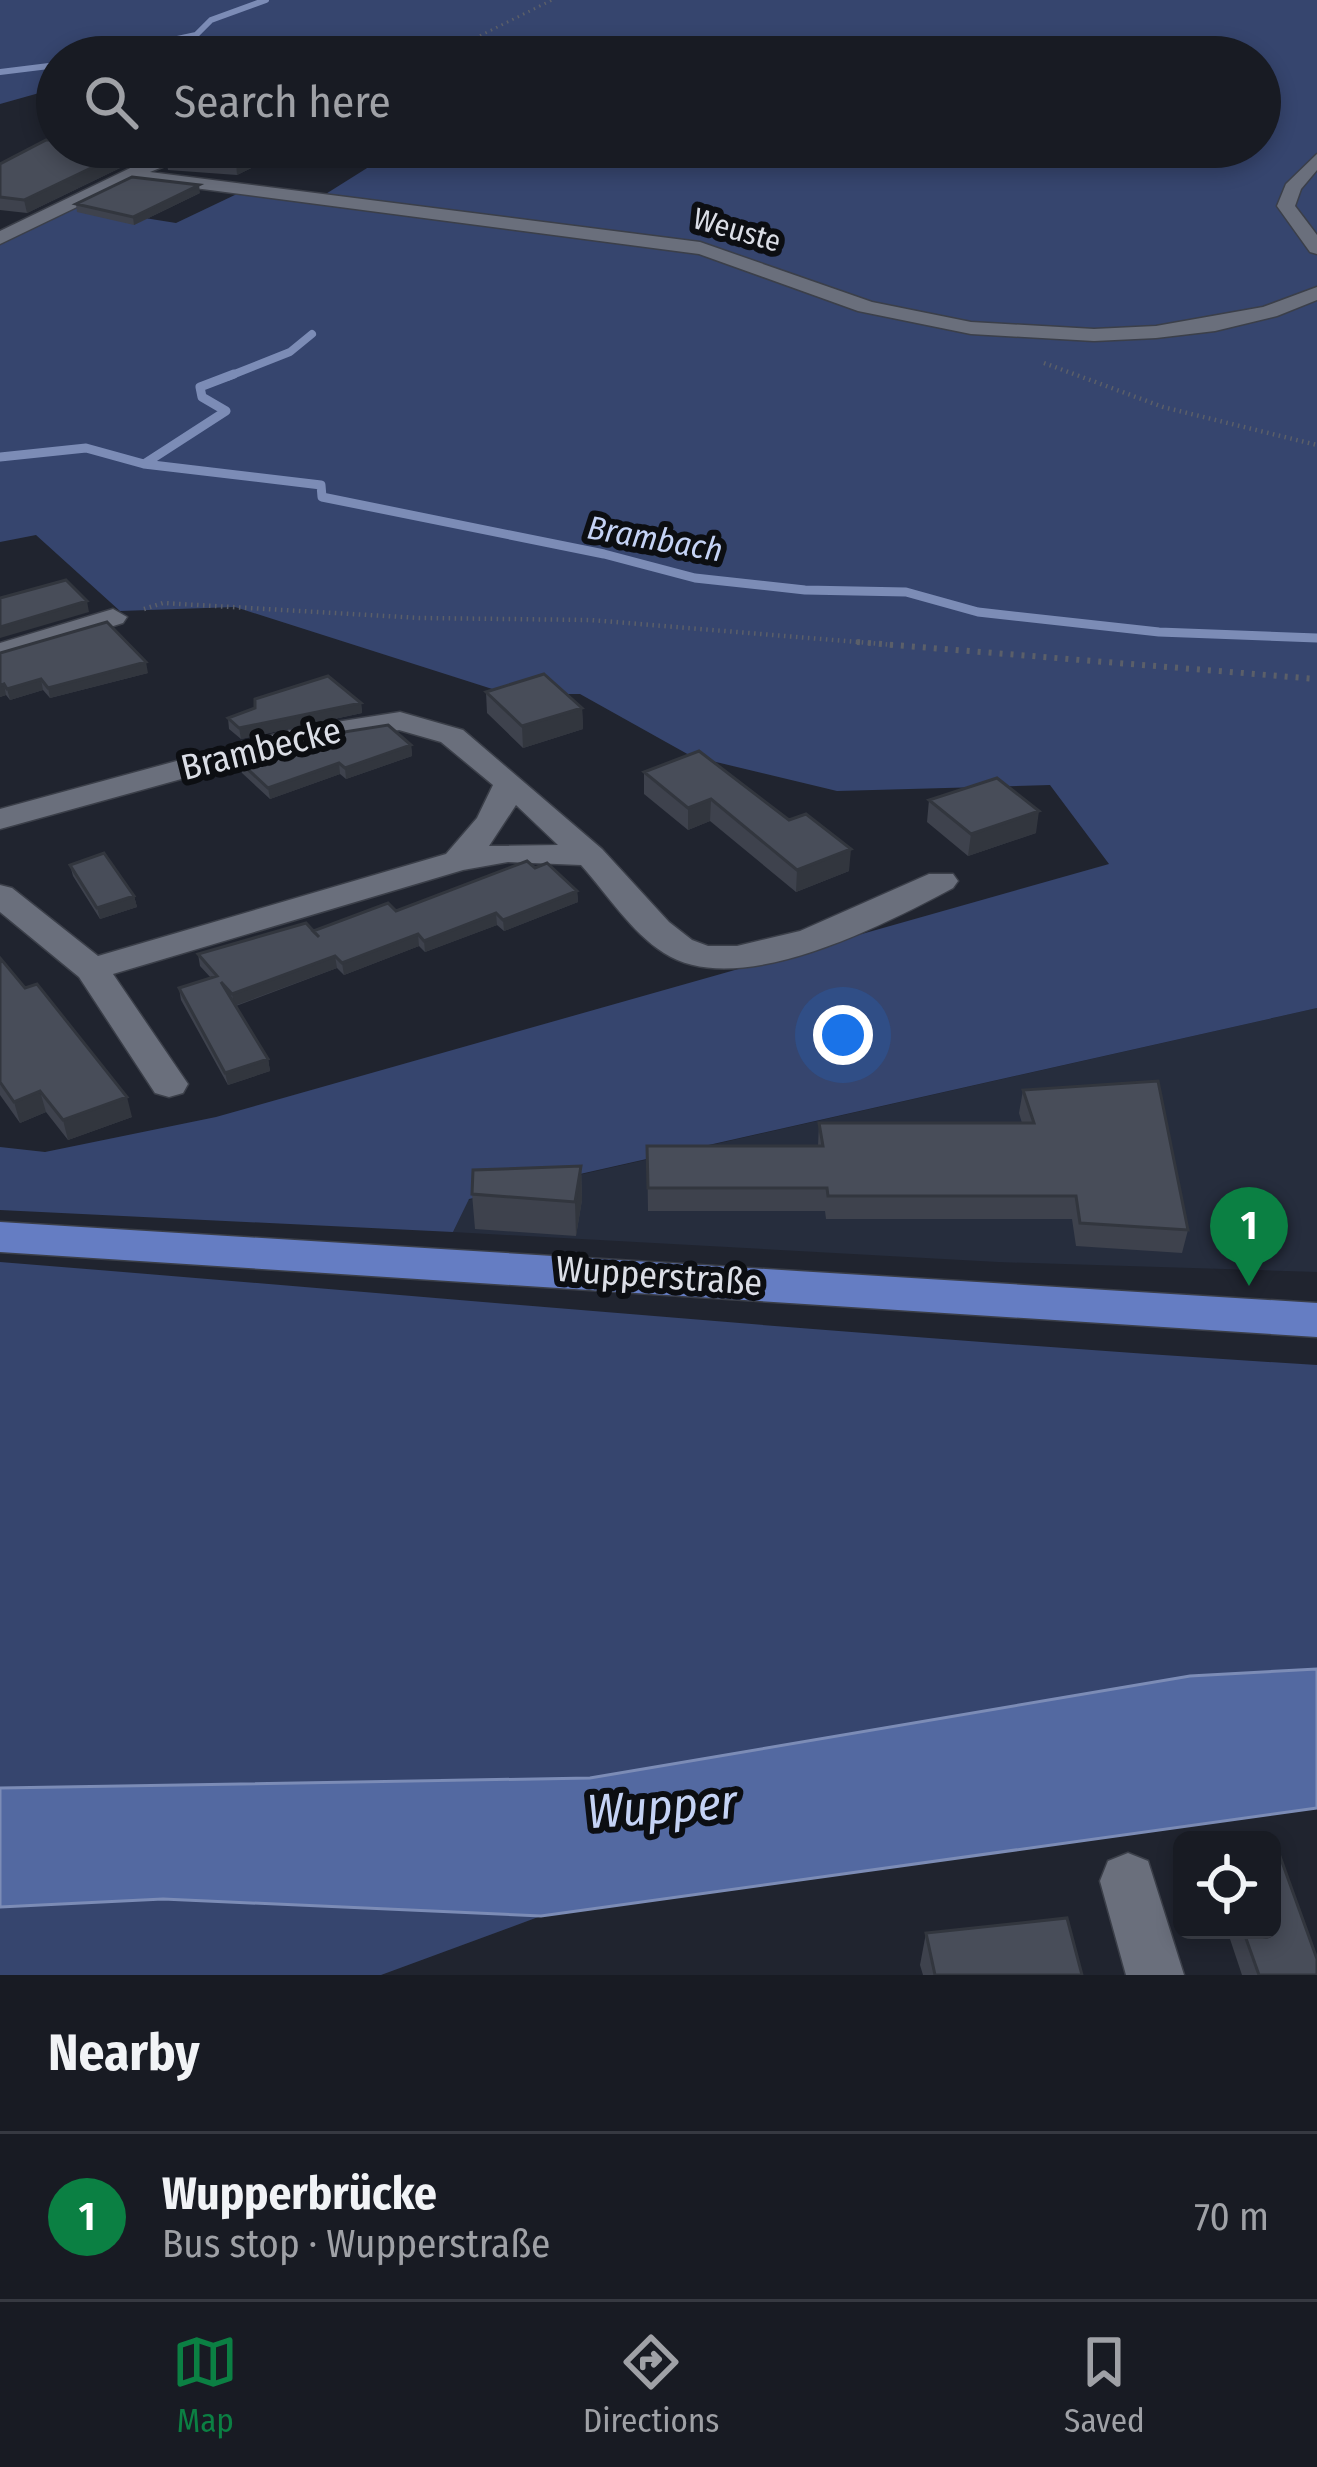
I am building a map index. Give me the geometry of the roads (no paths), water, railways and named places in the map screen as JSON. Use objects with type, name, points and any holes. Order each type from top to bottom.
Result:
[{"type":"main road","name":"Wupperstraße","points":[[0,1237],[565,1269],[1317,1320]]},
{"type":"street","points":[[1317,158],[1292,188],[1286,206],[1317,248]]},
{"type":"street","points":[[0,238],[150,168]]},
{"type":"street","name":"Weuste","points":[[132,175],[700,248],[743,258],[866,308],[975,326],[1090,333],[1188,329],[1251,319],[1317,293]]},
{"type":"street","points":[[0,652],[113,617]]},
{"type":"street","name":"Brambecke","points":[[0,820],[298,737],[400,721],[452,736],[510,783],[682,950],[709,957],[765,953],[883,914],[941,881]]},
{"type":"street","points":[[458,860],[492,821],[510,783]]},
{"type":"street","points":[[92,969],[458,860],[508,852],[590,856]]},
{"type":"street","points":[[0,895],[92,969],[169,1084]]},
{"type":"street","points":[[1127,1881],[1155,1975]]},
{"type":"water","name":"Wupper","points":[[1317,1669],[1317,1808],[541,1916],[163,1899],[0,1907],[0,1788],[590,1778],[1190,1676]]},
{"type":"waterway","points":[[191,36],[211,20],[266,0]]},
{"type":"waterway","points":[[0,72],[36,68]]},
{"type":"waterway","points":[[227,377],[290,352],[312,334]]},
{"type":"waterway","points":[[144,464],[226,411],[202,397],[200,387],[234,374]]},
{"type":"waterway","name":"Brambach","points":[[0,457],[86,448],[144,464]]},
{"type":"waterway","name":"Brambach","points":[[144,464],[321,485],[322,497],[604,554],[695,578],[805,590],[906,592],[978,612],[1159,632],[1317,638]]},
{"type":"place","name":"Wupperbrücke","points":[[1249,1286]]}]
